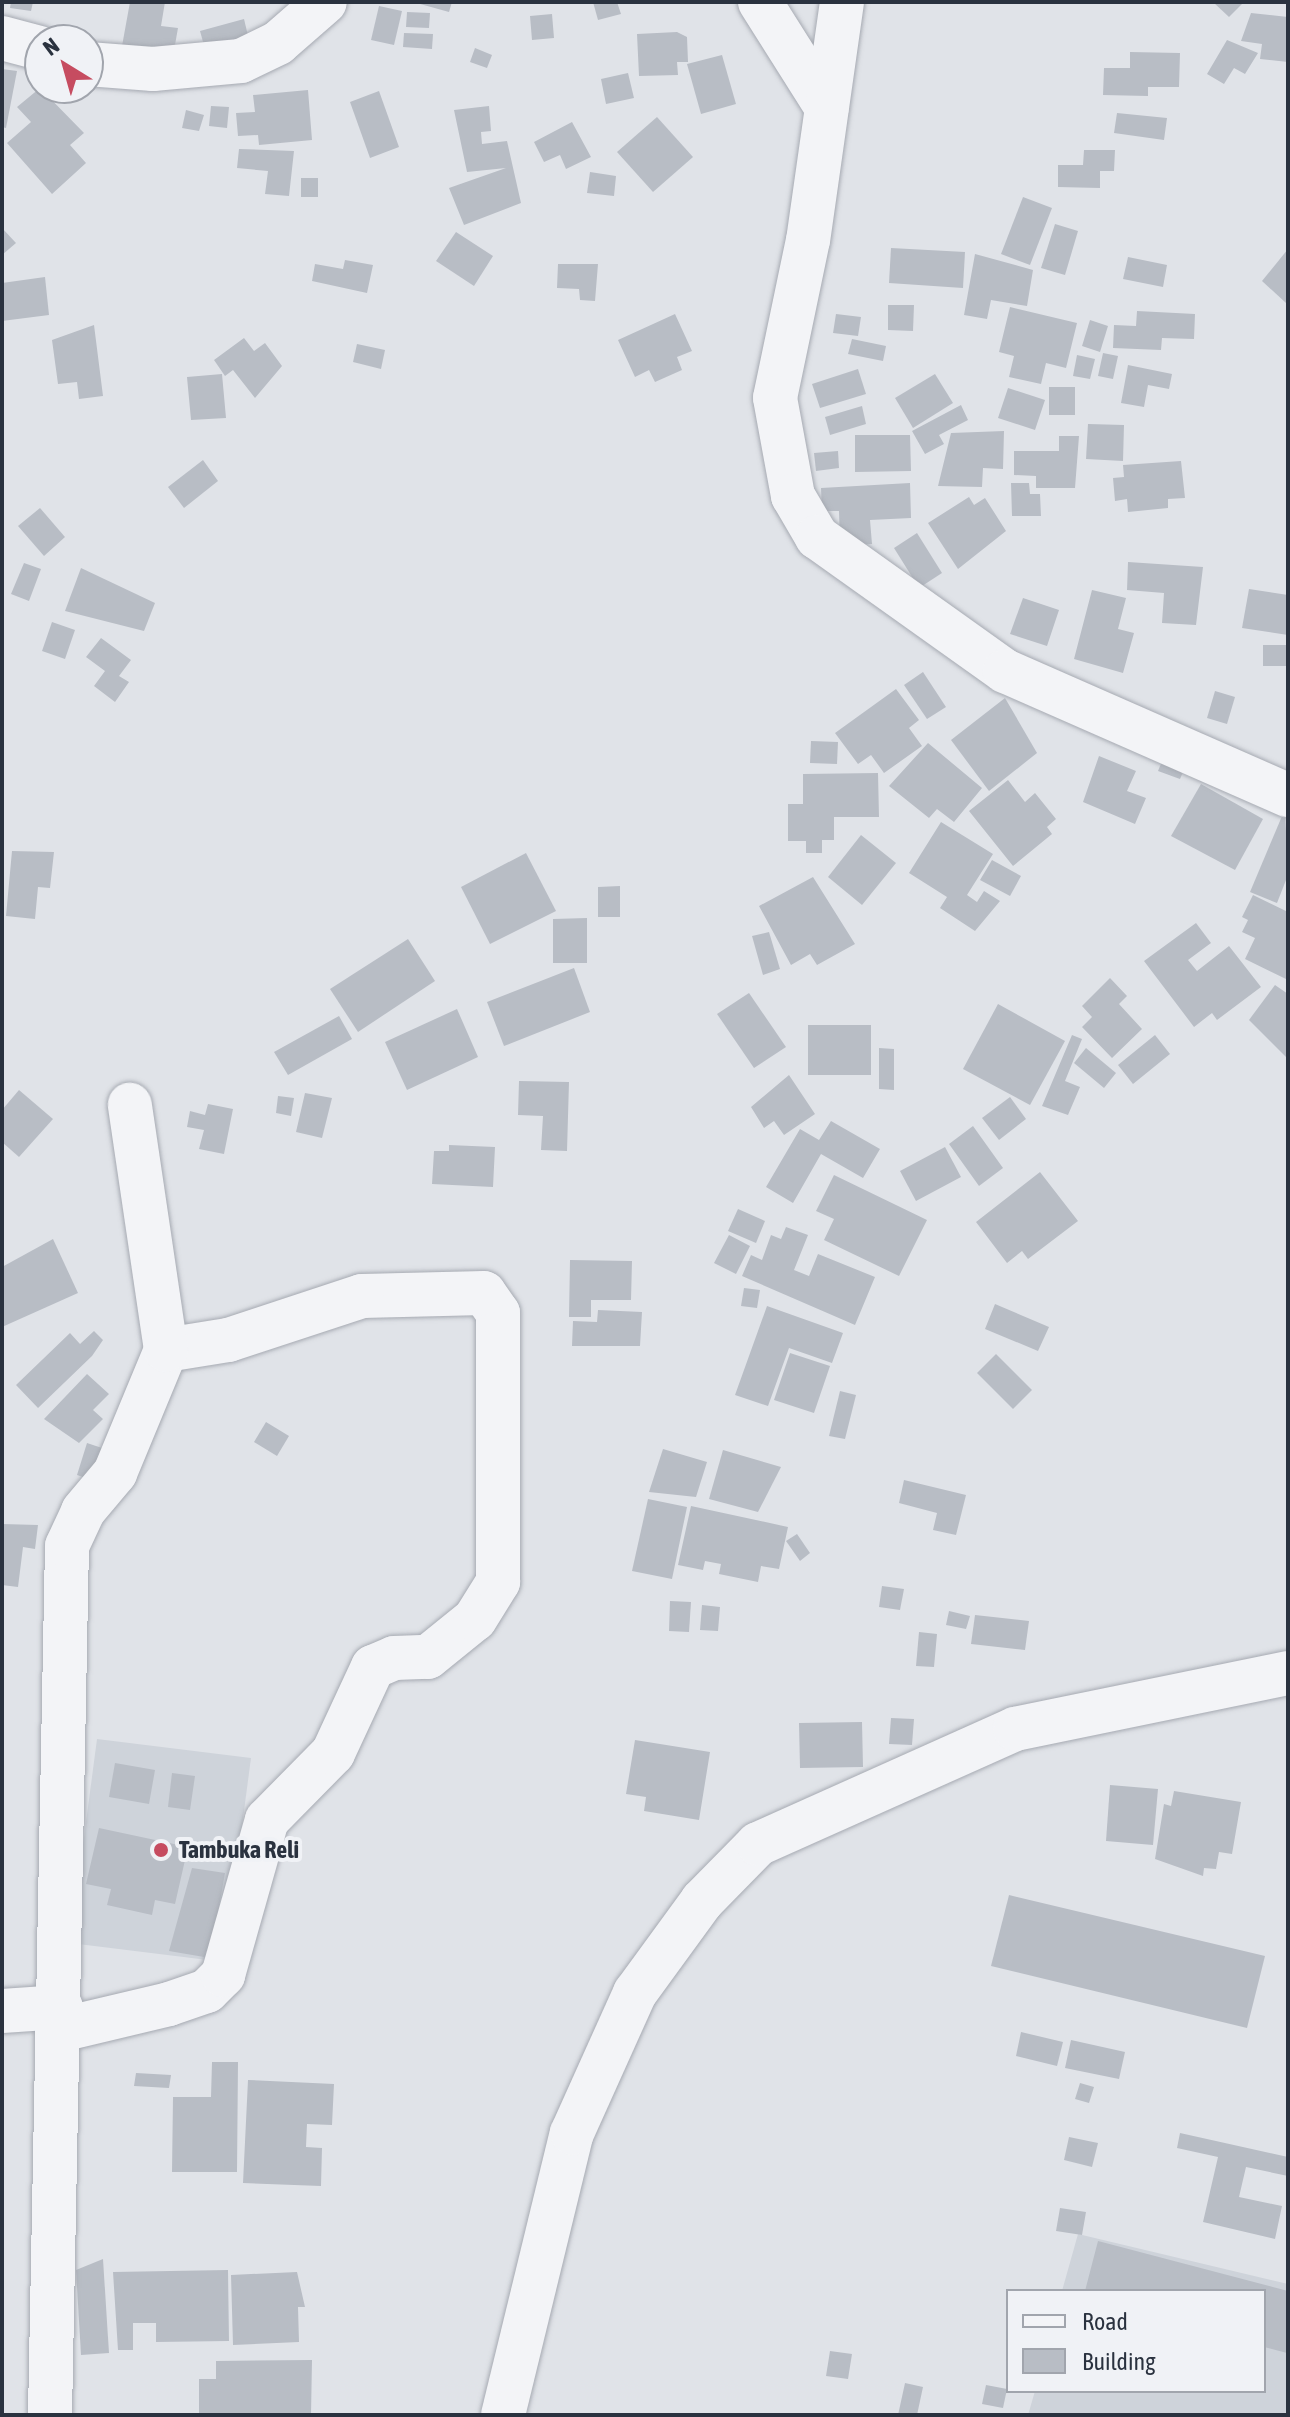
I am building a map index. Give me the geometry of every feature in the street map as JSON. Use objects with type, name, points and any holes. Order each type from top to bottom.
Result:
[{"type":"street","points":[[104,65],[153,69],[241,61],[278,43],[325,2]]},
{"type":"street","points":[[760,2],[827,108]]},
{"type":"street","points":[[842,2],[827,108],[775,398],[793,496],[817,537],[1005,671],[1288,795]]},
{"type":"street","points":[[2,38],[24,44]]},
{"type":"street","points":[[50,2415],[61,2018],[67,1546],[83,1511],[115,1473],[166,1350],[130,1105]]},
{"type":"street","points":[[2,2011],[61,2018],[169,2004],[207,1991],[223,1975],[267,1820],[333,1753],[373,1667],[428,1657],[475,1619],[498,1582],[498,1313],[484,1293],[362,1296],[228,1340],[166,1350]]},
{"type":"street","points":[[503,2415],[572,2133],[635,1993],[702,1901],[758,1844],[1015,1729],[1288,1673]]},
{"type":"shaded area","name":"Tambuka Reli","points":[[97,1739],[251,1758],[224,1962],[70,1943]]},
{"type":"shaded area","points":[[1078,2234],[1288,2284],[1288,2415],[1028,2415],[1034,2393],[1266,2393],[1266,2289],[1063,2289]]},
{"type":"building","points":[[11,2],[33,2],[31,11],[10,8]]},
{"type":"building","points":[[130,2],[165,2],[161,26],[178,28],[173,56],[122,46]]},
{"type":"building","points":[[413,2],[452,2],[449,12]]},
{"type":"building","points":[[593,2],[617,2],[621,14],[598,20]]},
{"type":"building","points":[[1213,2],[1244,2],[1229,17]]},
{"type":"building","points":[[379,6],[402,11],[394,45],[371,40]]},
{"type":"building","points":[[407,12],[430,13],[429,28],[406,27]]},
{"type":"building","points":[[1251,13],[1288,17],[1288,62],[1260,59],[1262,44],[1241,41]]},
{"type":"building","points":[[552,14],[554,38],[532,40],[530,16]]},
{"type":"building","points":[[244,19],[250,44],[207,56],[200,31]]},
{"type":"building","points":[[677,32],[687,37],[688,62],[677,62],[678,75],[639,76],[637,34]]},
{"type":"building","points":[[404,33],[433,34],[432,49],[403,47]]},
{"type":"building","points":[[1227,40],[1258,53],[1245,74],[1234,68],[1224,84],[1207,74]]},
{"type":"building","points":[[475,48],[492,55],[487,68],[470,62]]},
{"type":"building","points":[[1130,52],[1180,53],[1179,87],[1148,87],[1148,96],[1103,95],[1104,68],[1130,68]]},
{"type":"building","points":[[722,55],[736,104],[701,114],[687,64]]},
{"type":"building","points":[[2,69],[17,71],[6,128],[2,127]]},
{"type":"building","points":[[628,73],[634,98],[606,104],[601,79]]},
{"type":"building","points":[[308,90],[312,140],[259,145],[258,135],[238,136],[236,113],[255,112],[253,95]]},
{"type":"building","points":[[379,91],[399,147],[370,158],[350,102]]},
{"type":"building","points":[[24,101],[24,104],[56,104],[84,133],[70,145],[86,163],[52,194],[7,143],[31,122],[17,107]]},
{"type":"building","points":[[211,106],[229,107],[227,128],[209,126]]},
{"type":"building","points":[[489,106],[491,131],[481,132],[482,144],[507,141],[521,203],[464,225],[449,188],[506,168],[467,172],[454,110]]},
{"type":"building","points":[[186,110],[204,115],[199,131],[182,128]]},
{"type":"building","points":[[1117,113],[1167,118],[1164,140],[1114,133]]},
{"type":"building","points":[[657,117],[693,157],[653,192],[617,152]]},
{"type":"building","points":[[572,122],[591,157],[566,169],[560,155],[544,162],[534,142]]},
{"type":"building","points":[[239,149],[294,151],[289,196],[265,194],[268,171],[237,168]]},
{"type":"building","points":[[1084,150],[1115,150],[1114,171],[1100,171],[1100,188],[1058,187],[1058,165],[1083,165]]},
{"type":"building","points":[[590,172],[616,176],[614,196],[587,193]]},
{"type":"building","points":[[301,178],[318,178],[318,197],[301,197]]},
{"type":"building","points":[[1023,197],[1052,208],[1030,265],[1001,254]]},
{"type":"building","points":[[1055,224],[1078,231],[1065,275],[1041,268]]},
{"type":"building","points":[[2,228],[16,243],[2,255]]},
{"type":"building","points":[[456,232],[493,256],[474,286],[436,261]]},
{"type":"building","points":[[891,248],[965,252],[963,288],[889,283]]},
{"type":"building","points":[[1288,249],[1288,300],[1286,303],[1262,281]]},
{"type":"building","points":[[975,254],[1033,270],[1027,306],[991,300],[987,319],[964,315]]},
{"type":"building","points":[[1128,257],[1167,265],[1163,287],[1123,279]]},
{"type":"building","points":[[345,260],[373,265],[367,293],[312,281],[315,264],[343,269]]},
{"type":"building","points":[[558,264],[598,264],[595,301],[580,300],[579,289],[557,288]]},
{"type":"building","points":[[45,277],[49,315],[2,321],[2,283]]},
{"type":"building","points":[[888,305],[914,305],[913,331],[888,330]]},
{"type":"building","points":[[1010,307],[1077,323],[1066,368],[1046,363],[1041,384],[1009,377],[1014,356],[999,352]]},
{"type":"building","points":[[1137,311],[1195,314],[1194,339],[1162,338],[1161,350],[1113,348],[1114,325],[1136,326]]},
{"type":"building","points":[[675,314],[692,351],[677,357],[682,370],[655,382],[649,370],[635,377],[618,340]]},
{"type":"building","points":[[836,314],[861,317],[858,336],[833,333]]},
{"type":"building","points":[[1090,320],[1108,326],[1100,352],[1082,346]]},
{"type":"building","points":[[94,325],[103,396],[79,399],[77,382],[58,384],[52,340]]},
{"type":"building","points":[[244,338],[254,351],[265,343],[282,366],[255,398],[233,370],[225,376],[214,360]]},
{"type":"building","points":[[852,339],[886,346],[883,361],[848,354]]},
{"type":"building","points":[[357,344],[385,350],[381,369],[353,362]]},
{"type":"building","points":[[1103,353],[1118,356],[1113,379],[1098,376]]},
{"type":"building","points":[[1077,355],[1095,359],[1090,379],[1073,376]]},
{"type":"building","points":[[1128,365],[1172,374],[1169,389],[1148,385],[1144,407],[1121,403]]},
{"type":"building","points":[[858,369],[866,394],[820,408],[812,384]]},
{"type":"building","points":[[222,374],[226,418],[191,420],[187,377]]},
{"type":"building","points":[[935,374],[953,403],[913,428],[895,398]]},
{"type":"building","points":[[1049,387],[1075,387],[1075,415],[1049,415]]},
{"type":"building","points":[[1008,388],[1045,400],[1035,430],[998,418]]},
{"type":"building","points":[[961,405],[968,420],[939,435],[944,444],[925,454],[912,431]]},
{"type":"building","points":[[862,406],[866,424],[830,435],[825,417]]},
{"type":"building","points":[[1088,424],[1124,425],[1123,461],[1086,459]]},
{"type":"building","points":[[1004,431],[1003,469],[983,468],[982,487],[938,486],[951,433]]},
{"type":"building","points":[[855,435],[910,435],[911,471],[855,472]]},
{"type":"building","points":[[1059,436],[1079,436],[1075,488],[1036,488],[1036,476],[1014,475],[1014,451],[1059,451]]},
{"type":"building","points":[[838,451],[839,468],[816,471],[814,453]]},
{"type":"building","points":[[203,460],[218,481],[184,508],[168,487]]},
{"type":"building","points":[[1181,461],[1185,498],[1168,499],[1168,508],[1128,512],[1127,499],[1115,501],[1113,478],[1124,477],[1123,465]]},
{"type":"building","points":[[910,483],[911,518],[870,520],[872,544],[840,546],[839,511],[822,511],[821,488]]},
{"type":"building","points":[[1011,483],[1029,483],[1030,494],[1040,494],[1041,516],[1012,516]]},
{"type":"building","points":[[969,497],[974,505],[985,498],[1006,531],[958,569],[928,523]]},
{"type":"building","points":[[40,508],[65,537],[44,556],[18,526]]},
{"type":"building","points":[[917,533],[942,573],[919,588],[894,548]]},
{"type":"building","points":[[1128,562],[1203,567],[1196,625],[1162,623],[1164,593],[1127,590]]},
{"type":"building","points":[[24,563],[41,569],[29,601],[11,594]]},
{"type":"building","points":[[81,568],[155,603],[144,631],[65,611]]},
{"type":"building","points":[[1249,589],[1288,595],[1288,635],[1242,628]]},
{"type":"building","points":[[1092,590],[1126,598],[1118,629],[1134,633],[1123,673],[1074,659]]},
{"type":"building","points":[[1023,598],[1059,610],[1047,646],[1010,634]]},
{"type":"building","points":[[52,622],[75,630],[65,659],[42,651]]},
{"type":"building","points":[[101,638],[131,660],[119,676],[129,682],[115,702],[94,686],[105,671],[86,657]]},
{"type":"building","points":[[1263,645],[1288,645],[1288,666],[1263,666]]},
{"type":"building","points":[[923,672],[946,707],[927,719],[904,685]]},
{"type":"building","points":[[896,689],[919,720],[909,728],[922,746],[884,773],[871,755],[858,764],[835,733]]},
{"type":"building","points":[[1215,691],[1235,697],[1227,724],[1207,718]]},
{"type":"building","points":[[1005,698],[1037,753],[989,791],[951,740]]},
{"type":"building","points":[[811,741],[838,742],[837,764],[810,763]]},
{"type":"building","points":[[928,743],[982,788],[954,822],[937,809],[929,818],[889,786]]},
{"type":"building","points":[[1165,754],[1187,763],[1180,779],[1158,771]]},
{"type":"building","points":[[1099,756],[1136,771],[1127,791],[1146,798],[1135,824],[1083,802]]},
{"type":"building","points":[[878,773],[879,817],[834,817],[834,840],[822,840],[822,853],[806,853],[806,841],[788,841],[788,804],[803,804],[803,774]]},
{"type":"building","points":[[1008,780],[1025,802],[1035,793],[1056,819],[1047,827],[1052,834],[1013,866],[969,811]]},
{"type":"building","points":[[1201,784],[1263,819],[1235,870],[1171,836]]},
{"type":"building","points":[[1285,809],[1288,875],[1277,903],[1250,892]]},
{"type":"building","points":[[941,822],[993,854],[967,895],[977,902],[984,891],[1000,901],[975,931],[940,908],[947,897],[909,873]]},
{"type":"building","points":[[861,835],[896,863],[862,905],[828,877]]},
{"type":"building","points":[[12,851],[54,852],[50,888],[38,887],[35,919],[6,916]]},
{"type":"building","points":[[526,853],[556,911],[490,944],[461,887]]},
{"type":"building","points":[[992,860],[1021,876],[1010,896],[980,880]]},
{"type":"building","points":[[813,877],[855,944],[817,965],[810,954],[791,965],[759,906]]},
{"type":"building","points":[[620,886],[620,917],[598,917],[598,887]]},
{"type":"building","points":[[1253,895],[1288,912],[1286,979],[1245,959],[1255,938],[1242,932],[1248,920],[1242,917]]},
{"type":"building","points":[[587,918],[587,963],[553,963],[553,919]]},
{"type":"building","points":[[1196,923],[1211,943],[1188,960],[1197,971],[1229,946],[1261,987],[1217,1020],[1212,1013],[1194,1027],[1144,961]]},
{"type":"building","points":[[769,932],[780,969],[763,975],[752,936]]},
{"type":"building","points":[[408,939],[435,981],[358,1032],[330,989]]},
{"type":"building","points":[[574,968],[590,1012],[504,1046],[487,1002]]},
{"type":"building","points":[[1110,978],[1127,996],[1119,1004],[1142,1029],[1112,1058],[1082,1027],[1092,1017],[1082,1006]]},
{"type":"building","points":[[1275,985],[1288,994],[1288,1059],[1249,1020]]},
{"type":"building","points":[[749,993],[786,1047],[754,1068],[717,1014]]},
{"type":"building","points":[[998,1004],[1065,1041],[1030,1105],[963,1069]]},
{"type":"building","points":[[457,1009],[478,1057],[407,1090],[385,1042]]},
{"type":"building","points":[[339,1016],[352,1039],[288,1075],[274,1052]]},
{"type":"building","points":[[808,1025],[871,1025],[871,1075],[808,1075]]},
{"type":"building","points":[[1072,1035],[1082,1039],[1065,1081],[1080,1087],[1068,1115],[1042,1106]]},
{"type":"building","points":[[1155,1035],[1170,1054],[1133,1084],[1118,1065]]},
{"type":"building","points":[[879,1048],[894,1049],[894,1090],[879,1089]]},
{"type":"building","points":[[1086,1048],[1116,1073],[1104,1088],[1074,1063]]},
{"type":"building","points":[[789,1075],[815,1114],[784,1135],[774,1121],[764,1128],[751,1107]]},
{"type":"building","points":[[519,1081],[569,1082],[567,1151],[541,1150],[543,1116],[518,1115]]},
{"type":"building","points":[[19,1090],[53,1119],[19,1157],[2,1142],[2,1110]]},
{"type":"building","points":[[305,1093],[332,1098],[322,1138],[296,1132]]},
{"type":"building","points":[[278,1096],[294,1098],[291,1116],[276,1113]]},
{"type":"building","points":[[1010,1097],[1026,1119],[999,1140],[982,1118]]},
{"type":"building","points":[[208,1104],[233,1109],[224,1154],[199,1149],[204,1130],[187,1127],[190,1111],[205,1115]]},
{"type":"building","points":[[831,1121],[880,1149],[863,1178],[821,1154],[793,1203],[766,1187],[800,1129],[819,1140]]},
{"type":"building","points":[[973,1126],[1003,1168],[979,1186],[949,1144]]},
{"type":"building","points":[[449,1145],[495,1147],[493,1187],[432,1184],[434,1151],[449,1151]]},
{"type":"building","points":[[945,1147],[961,1177],[916,1201],[900,1171]]},
{"type":"building","points":[[1040,1172],[1078,1221],[1028,1259],[1022,1251],[1007,1263],[976,1222]]},
{"type":"building","points":[[834,1175],[927,1220],[899,1276],[824,1240],[834,1219],[816,1211]]},
{"type":"building","points":[[738,1209],[765,1221],[756,1243],[728,1231]]},
{"type":"building","points":[[786,1227],[808,1235],[794,1270],[809,1276],[818,1254],[875,1277],[855,1325],[742,1276],[751,1255],[762,1260],[771,1235],[781,1239]]},
{"type":"building","points":[[729,1235],[750,1246],[736,1274],[714,1263]]},
{"type":"building","points":[[53,1239],[78,1293],[2,1327],[2,1267]]},
{"type":"building","points":[[570,1260],[632,1261],[631,1300],[591,1300],[591,1317],[569,1317]]},
{"type":"building","points":[[744,1288],[760,1290],[757,1308],[741,1306]]},
{"type":"building","points":[[995,1304],[1049,1327],[1038,1351],[985,1329]]},
{"type":"building","points":[[767,1306],[843,1333],[832,1363],[789,1348],[768,1406],[735,1395]]},
{"type":"building","points":[[598,1310],[642,1312],[640,1346],[572,1346],[573,1321],[597,1322]]},
{"type":"building","points":[[94,1331],[103,1340],[92,1356],[38,1408],[16,1385],[70,1333],[80,1344]]},
{"type":"building","points":[[790,1353],[830,1366],[814,1413],[774,1400]]},
{"type":"building","points":[[996,1354],[1032,1390],[1013,1409],[977,1373]]},
{"type":"building","points":[[87,1374],[109,1394],[93,1410],[103,1419],[79,1443],[44,1419]]},
{"type":"building","points":[[840,1391],[856,1395],[845,1439],[829,1436]]},
{"type":"building","points":[[266,1422],[289,1436],[277,1456],[254,1442]]},
{"type":"building","points":[[87,1443],[111,1451],[101,1483],[77,1475]]},
{"type":"building","points":[[663,1449],[707,1462],[696,1497],[649,1492]]},
{"type":"building","points":[[723,1450],[781,1467],[758,1512],[709,1499]]},
{"type":"building","points":[[904,1480],[966,1495],[956,1535],[933,1530],[937,1513],[899,1503]]},
{"type":"building","points":[[648,1499],[687,1507],[672,1579],[632,1571]]},
{"type":"building","points":[[691,1506],[788,1527],[779,1569],[761,1566],[758,1582],[719,1574],[721,1564],[705,1561],[703,1570],[678,1565]]},
{"type":"building","points":[[2,1524],[38,1525],[35,1549],[23,1547],[18,1587],[2,1585]]},
{"type":"building","points":[[797,1534],[810,1553],[800,1561],[786,1541]]},
{"type":"building","points":[[882,1586],[904,1589],[900,1610],[879,1607]]},
{"type":"building","points":[[670,1601],[691,1602],[689,1632],[669,1631]]},
{"type":"building","points":[[702,1605],[720,1607],[718,1631],[700,1630]]},
{"type":"building","points":[[949,1611],[970,1616],[966,1629],[946,1625]]},
{"type":"building","points":[[975,1615],[1029,1621],[1025,1650],[971,1644]]},
{"type":"building","points":[[919,1632],[937,1634],[934,1667],[916,1666]]},
{"type":"building","points":[[891,1718],[914,1719],[912,1745],[889,1744]]},
{"type":"building","points":[[862,1722],[863,1767],[800,1768],[799,1723]]},
{"type":"building","points":[[635,1740],[710,1752],[699,1820],[644,1811],[646,1797],[626,1794]]},
{"type":"building","points":[[115,1763],[155,1770],[149,1804],[109,1797]]},
{"type":"building","points":[[172,1773],[195,1776],[190,1810],[168,1807]]},
{"type":"building","points":[[1110,1785],[1158,1789],[1153,1845],[1106,1841]]},
{"type":"building","points":[[1174,1791],[1241,1802],[1232,1854],[1219,1852],[1216,1869],[1204,1868],[1203,1876],[1155,1859],[1164,1804],[1171,1806]]},
{"type":"building","points":[[99,1828],[188,1847],[175,1904],[155,1900],[152,1915],[107,1905],[111,1889],[86,1884]]},
{"type":"building","points":[[192,1868],[225,1873],[210,1958],[169,1951]]},
{"type":"building","points":[[1009,1895],[1265,1956],[1247,2028],[991,1966]]},
{"type":"building","points":[[1021,2032],[1063,2042],[1057,2066],[1016,2056]]},
{"type":"building","points":[[1071,2040],[1125,2052],[1119,2079],[1065,2068]]},
{"type":"building","points":[[212,2062],[238,2062],[237,2172],[172,2172],[173,2097],[211,2097]]},
{"type":"building","points":[[136,2073],[171,2075],[169,2088],[134,2086]]},
{"type":"building","points":[[248,2080],[334,2084],[332,2125],[307,2124],[306,2147],[322,2148],[321,2186],[243,2183]]},
{"type":"building","points":[[1080,2083],[1094,2087],[1089,2103],[1075,2099]]},
{"type":"building","points":[[1180,2133],[1288,2157],[1288,2176],[1246,2167],[1239,2197],[1282,2206],[1275,2239],[1203,2222],[1218,2157],[1177,2148]]},
{"type":"building","points":[[1069,2137],[1098,2143],[1092,2167],[1064,2160]]},
{"type":"building","points":[[1060,2208],[1086,2212],[1082,2235],[1056,2231]]},
{"type":"building","points":[[1098,2241],[1288,2291],[1287,2353],[1266,2348],[1266,2289],[1086,2289]]},
{"type":"building","points":[[103,2259],[109,2353],[81,2355],[76,2270]]},
{"type":"building","points":[[228,2270],[229,2341],[156,2342],[156,2323],[133,2323],[133,2350],[118,2350],[113,2272]]},
{"type":"building","points":[[297,2272],[305,2307],[298,2307],[299,2342],[233,2345],[231,2275]]},
{"type":"building","points":[[830,2351],[852,2354],[848,2379],[826,2376]]},
{"type":"building","points":[[312,2360],[311,2415],[199,2415],[199,2379],[216,2379],[216,2361]]},
{"type":"building","points":[[905,2383],[923,2387],[917,2415],[898,2415]]},
{"type":"building","points":[[986,2385],[1006,2389],[1003,2408],[982,2404]]},
{"type":"place","name":"Tambuka Reli","points":[[161,1850]]}]
